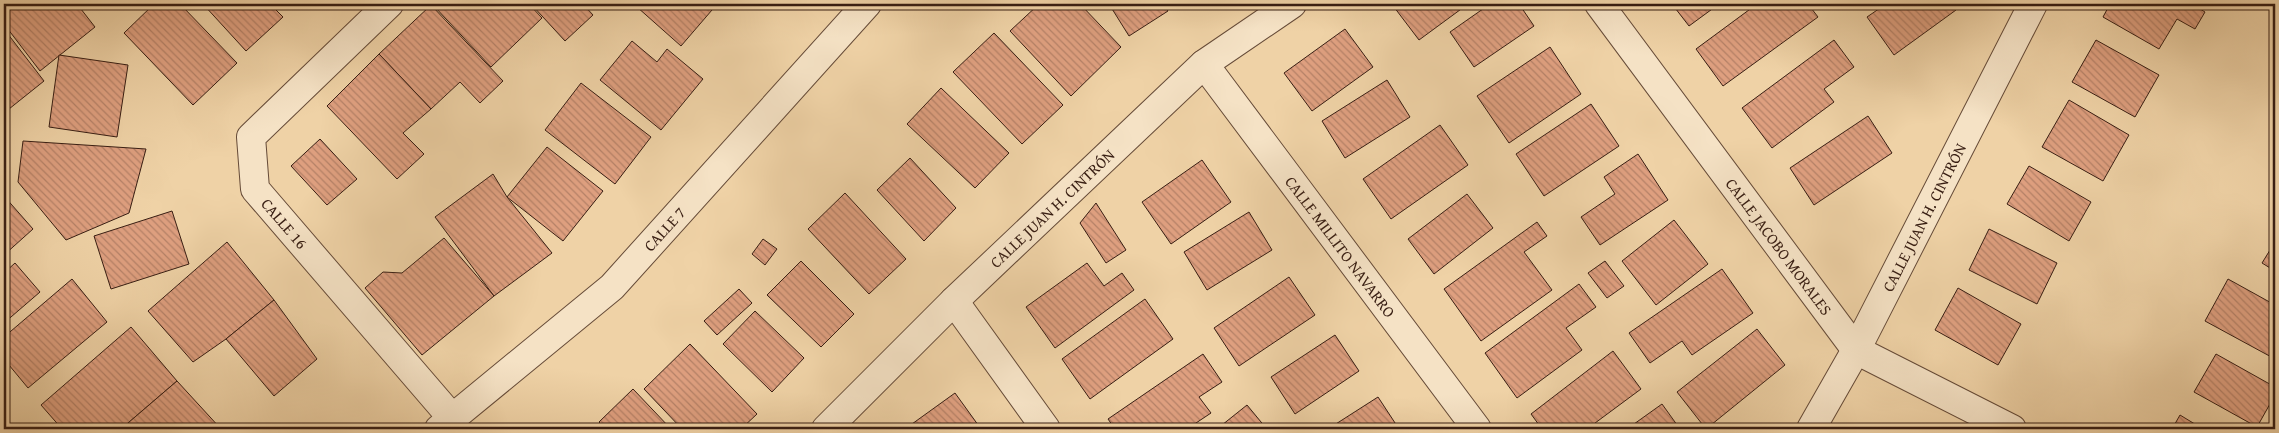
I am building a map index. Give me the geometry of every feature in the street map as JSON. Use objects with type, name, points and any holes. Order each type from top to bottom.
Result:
[{"type":"street","name":"CALLE 16","points":[[388,4],[251,136],[255,190],[446,424]]},
{"type":"street","name":"CALLE 7","points":[[446,424],[612,287],[867,4]]},
{"type":"street","name":"CALLE JUAN H. CINTRÓN","points":[[826,429],[954,301],[1204,64],[1292,4]]},
{"type":"street","name":"CALLE JACOBO MORALES","points":[[1599,4],[1856,350],[2012,429]]},
{"type":"street","name":"CALLE JUAN H. CINTRÓN","points":[[1811,429],[1856,350],[2029,6]]},
{"type":"street","name":"CALLE MILLITO NAVARRO","points":[[1204,64],[1477,429]]},
{"type":"street","points":[[954,301],[1046,429]]},
{"type":"building","points":[[4,4],[77,4],[95,27],[40,71],[4,24]]},
{"type":"building","points":[[154,4],[180,4],[237,63],[193,105],[124,33]]},
{"type":"building","points":[[203,4],[270,4],[283,17],[246,51]]},
{"type":"building","points":[[432,4],[529,4],[542,18],[491,67]]},
{"type":"building","points":[[531,4],[583,4],[593,15],[565,41]]},
{"type":"building","points":[[640,4],[705,4],[712,10],[681,46],[637,7]]},
{"type":"building","points":[[1039,4],[1080,4],[1121,47],[1071,96],[1010,31]]},
{"type":"building","points":[[1109,4],[1163,4],[1168,11],[1129,36]]},
{"type":"building","points":[[1398,4],[1468,4],[1419,40],[1394,7]]},
{"type":"building","points":[[1490,4],[1519,4],[1534,26],[1474,67],[1450,32]]},
{"type":"building","points":[[1672,4],[1719,4],[1689,26]]},
{"type":"building","points":[[1757,4],[1808,4],[1818,17],[1723,86],[1696,49]]},
{"type":"building","points":[[1886,4],[1952,4],[1956,10],[1894,55],[1867,17]]},
{"type":"building","points":[[2110,4],[2192,4],[2205,12],[2195,29],[2177,19],[2159,49],[2103,17]]},
{"type":"building","points":[[431,5],[503,81],[480,103],[460,82],[431,109],[379,54]]},
{"type":"building","points":[[4,29],[44,81],[4,113]]},
{"type":"building","points":[[1345,29],[1373,67],[1312,111],[1284,73]]},
{"type":"building","points":[[994,33],[1063,105],[1022,144],[953,72]]},
{"type":"building","points":[[1834,40],[1854,67],[1824,89],[1834,102],[1772,148],[1742,108]]},
{"type":"building","points":[[2096,40],[2159,75],[2135,117],[2072,82]]},
{"type":"building","points":[[632,41],[657,62],[667,49],[703,79],[661,130],[600,80]]},
{"type":"building","points":[[1550,47],[1581,94],[1509,143],[1477,96]]},
{"type":"building","points":[[379,54],[431,109],[403,133],[424,154],[397,179],[327,106]]},
{"type":"building","points":[[59,55],[128,65],[117,137],[49,127]]},
{"type":"building","points":[[1387,80],[1410,117],[1345,158],[1322,121]]},
{"type":"building","points":[[581,83],[651,137],[615,184],[545,130]]},
{"type":"building","points":[[941,88],[1009,153],[975,188],[907,124]]},
{"type":"building","points":[[2069,100],[2129,135],[2103,181],[2042,147]]},
{"type":"building","points":[[1591,104],[1619,146],[1544,196],[1516,154]]},
{"type":"building","points":[[1868,116],[1892,153],[1814,205],[1790,168]]},
{"type":"building","points":[[1440,125],[1468,165],[1391,219],[1363,179]]},
{"type":"building","points":[[320,139],[357,179],[327,205],[291,166]]},
{"type":"building","points":[[23,141],[146,149],[129,213],[66,240],[18,182]]},
{"type":"building","points":[[547,147],[603,191],[563,241],[507,197]]},
{"type":"building","points":[[1638,154],[1668,200],[1600,245],[1581,217],[1615,194],[1604,177]]},
{"type":"building","points":[[910,158],[956,208],[924,241],[877,190]]},
{"type":"building","points":[[1202,160],[1231,202],[1171,244],[1142,202]]},
{"type":"building","points":[[2029,166],[2091,202],[2069,241],[2007,204]]},
{"type":"building","points":[[493,174],[507,197],[552,253],[494,296],[435,217]]},
{"type":"building","points":[[845,193],[906,259],[869,294],[808,229]]},
{"type":"building","points":[[1467,194],[1493,228],[1434,274],[1408,239]]},
{"type":"building","points":[[4,196],[33,229],[4,255]]},
{"type":"building","points":[[1096,203],[1126,250],[1106,263],[1080,223]]},
{"type":"building","points":[[172,211],[189,264],[111,289],[94,236]]},
{"type":"building","points":[[1249,212],[1272,250],[1207,290],[1184,252]]},
{"type":"building","points":[[1674,220],[1708,264],[1656,305],[1622,261]]},
{"type":"building","points":[[1537,222],[1547,236],[1524,252],[1552,290],[1481,341],[1444,289]]},
{"type":"building","points":[[1989,229],[2057,263],[2037,304],[1969,270]]},
{"type":"building","points":[[444,238],[494,296],[422,355],[365,288],[383,272],[402,273]]},
{"type":"building","points":[[763,239],[777,249],[765,265],[752,254]]},
{"type":"building","points":[[227,242],[274,300],[226,339],[193,362],[148,311]]},
{"type":"building","points":[[2275,242],[2275,271],[2262,263]]},
{"type":"building","points":[[801,261],[854,314],[821,347],[767,295]]},
{"type":"building","points":[[1605,261],[1624,286],[1607,298],[1588,273]]},
{"type":"building","points":[[15,263],[40,292],[4,323],[4,273]]},
{"type":"building","points":[[1087,263],[1104,286],[1122,273],[1134,290],[1055,348],[1026,307]]},
{"type":"building","points":[[1722,269],[1753,313],[1692,355],[1682,341],[1650,363],[1629,333]]},
{"type":"building","points":[[1289,277],[1315,315],[1239,366],[1214,328]]},
{"type":"building","points":[[72,279],[107,322],[28,388],[4,359],[4,337]]},
{"type":"building","points":[[2228,279],[2275,305],[2275,359],[2205,321]]},
{"type":"building","points":[[1579,284],[1596,307],[1566,328],[1582,350],[1517,398],[1485,353]]},
{"type":"building","points":[[1958,288],[2021,324],[1998,365],[1935,330]]},
{"type":"building","points":[[739,289],[752,303],[717,335],[704,321]]},
{"type":"building","points":[[1145,299],[1173,339],[1090,399],[1062,359]]},
{"type":"building","points":[[274,300],[317,359],[274,396],[226,339]]},
{"type":"building","points":[[755,311],[804,358],[772,392],[723,344]]},
{"type":"building","points":[[131,327],[177,381],[121,429],[62,429],[41,405]]},
{"type":"building","points":[[1757,329],[1785,365],[1706,429],[1677,392]]},
{"type":"building","points":[[1335,335],[1359,371],[1295,414],[1271,377]]},
{"type":"building","points":[[690,344],[757,414],[741,429],[682,429],[644,389]]},
{"type":"building","points":[[1613,351],[1641,389],[1587,429],[1542,429],[1531,414]]},
{"type":"building","points":[[1203,354],[1222,382],[1199,397],[1211,413],[1187,429],[1115,429],[1108,419]]},
{"type":"building","points":[[2216,354],[2275,387],[2275,395],[2257,427],[2194,392]]},
{"type":"building","points":[[177,381],[221,429],[121,429]]},
{"type":"building","points":[[633,389],[671,429],[606,429],[599,422]]},
{"type":"building","points":[[955,393],[981,429],[905,429]]},
{"type":"building","points":[[1378,397],[1399,429],[1328,429]]},
{"type":"building","points":[[1662,404],[1680,429],[1627,429]]},
{"type":"building","points":[[1247,405],[1266,428],[1217,429]]},
{"type":"building","points":[[2180,415],[2203,429],[2172,429]]}]
